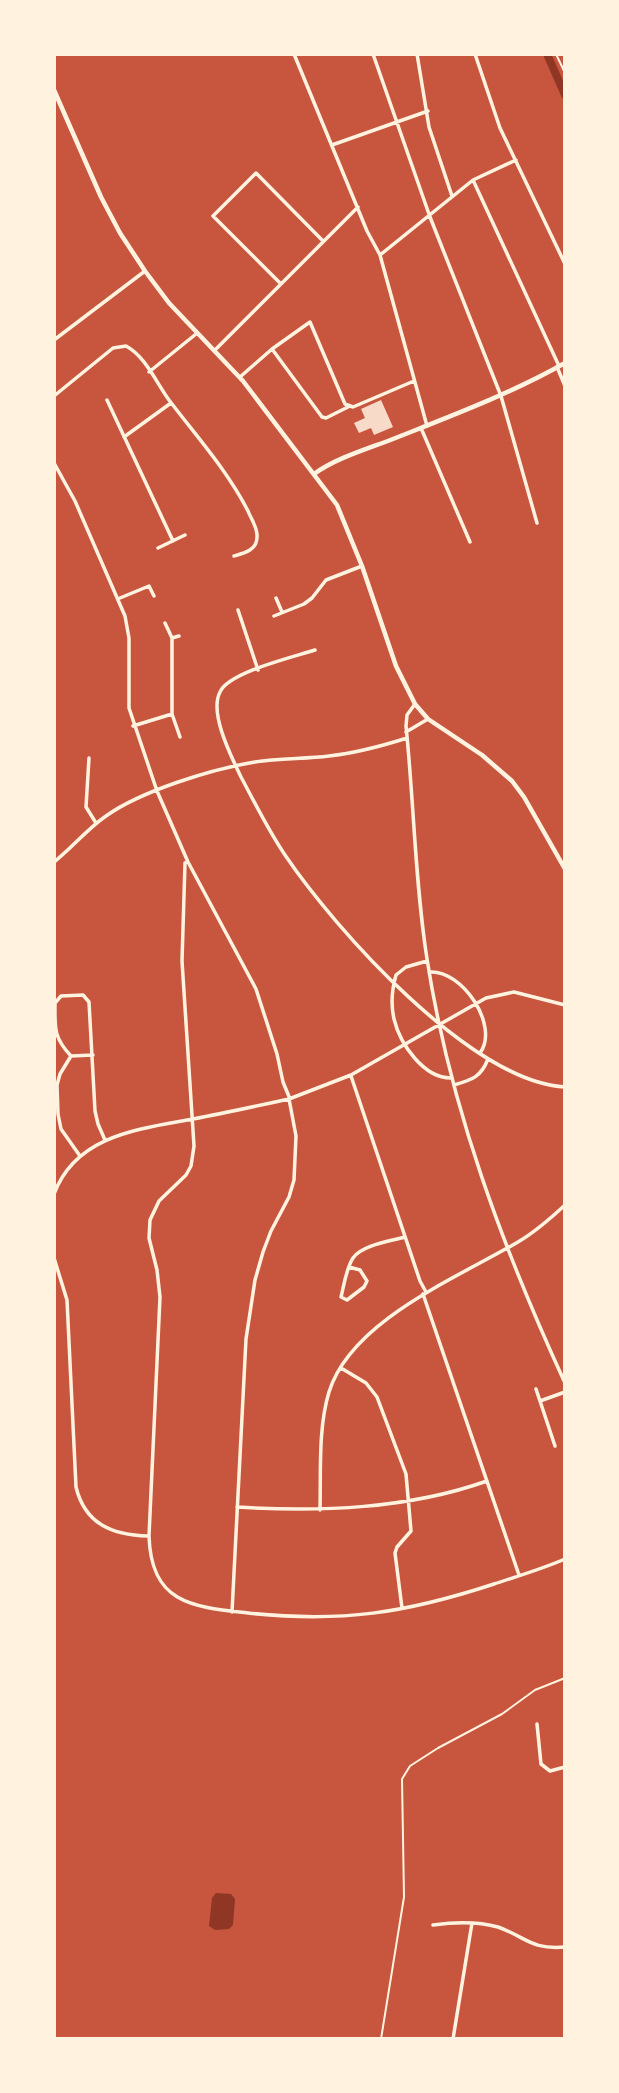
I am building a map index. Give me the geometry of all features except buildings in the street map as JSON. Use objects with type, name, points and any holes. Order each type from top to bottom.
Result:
[{"type":"street","points":[[294,54],[367,231],[380,256],[424,427],[470,542]]},
{"type":"street","points":[[373,54],[430,216],[501,396],[537,523]]},
{"type":"street","points":[[417,54],[433,142],[452,196]]},
{"type":"street","points":[[475,54],[491,106],[565,264]]},
{"type":"street","points":[[54,90],[56,100],[101,197],[145,271],[196,334],[240,377],[337,505],[362,566],[397,666],[415,704],[428,719],[482,755],[512,782],[524,797],[565,869]]},
{"type":"street","points":[[332,145],[428,111]]},
{"type":"street","points":[[380,256],[473,180],[516,160]]},
{"type":"street","points":[[281,284],[213,216],[256,173],[323,241]]},
{"type":"street","points":[[473,180],[560,365],[565,386]]},
{"type":"street","points":[[214,351],[358,206]]},
{"type":"street","points":[[54,341],[145,271]]},
{"type":"street","points":[[240,377],[272,349],[310,322],[348,407]]},
{"type":"street","points":[[149,372],[196,334]]},
{"type":"street","points":[[54,396],[113,348],[126,345],[135,351],[171,403],[212,452],[254,524],[256,543],[245,553],[234,555]]},
{"type":"street","points":[[272,349],[322,417],[326,418],[414,381]]},
{"type":"street","points":[[314,474],[325,467],[501,396],[560,365]]},
{"type":"street","points":[[107,400],[173,541]]},
{"type":"street","points":[[124,437],[171,403]]},
{"type":"street","points":[[54,463],[75,501],[119,598],[129,638],[127,693],[133,726],[157,791],[188,862],[256,989],[277,1054],[296,1136],[294,1180],[289,1197],[271,1231],[256,1280],[246,1339],[232,1612]]},
{"type":"street","points":[[159,548],[185,535]]},
{"type":"street","points":[[274,616],[312,598],[326,580],[362,566]]},
{"type":"street","points":[[119,598],[149,586],[154,596]]},
{"type":"street","points":[[276,598],[282,612]]},
{"type":"street","points":[[238,610],[258,670]]},
{"type":"street","points":[[164,623],[172,638],[172,714],[180,737]]},
{"type":"street","points":[[172,638],[179,636]]},
{"type":"street","points":[[315,650],[235,677],[220,690],[217,715],[236,766],[265,824],[308,887],[360,948],[439,1023],[511,1072],[565,1087]]},
{"type":"street","points":[[415,704],[407,715],[406,732],[418,899],[439,1023],[479,1171],[524,1292],[565,1383]]},
{"type":"street","points":[[133,726],[172,714]]},
{"type":"street","points":[[406,732],[428,719]]},
{"type":"street","points":[[54,862],[96,823],[121,806],[157,791],[236,766],[267,760],[332,756],[407,738]]},
{"type":"street","points":[[89,758],[86,807],[96,823]]},
{"type":"street","points":[[188,862],[185,863],[183,886],[182,961],[187,1057],[195,1135],[191,1166],[186,1175],[159,1201],[150,1220],[149,1238],[160,1297],[149,1536],[149,1554],[156,1571],[174,1596],[202,1609],[313,1618],[368,1615],[440,1601],[565,1559]]},
{"type":"street","points":[[427,961],[405,967],[396,975],[394,1019],[405,1045],[426,1068],[438,1076],[452,1078]]},
{"type":"street","points":[[429,972],[449,976],[474,1003],[483,1019],[487,1034],[486,1045],[481,1053]]},
{"type":"street","points":[[54,1194],[64,1174],[80,1156],[105,1140],[126,1131],[289,1099],[351,1075],[486,998],[514,992],[565,1004]]},
{"type":"street","points":[[71,1056],[56,1035],[55,1003],[61,996],[83,995],[87,998],[96,1111],[105,1140]]},
{"type":"street","points":[[71,1056],[93,1055]]},
{"type":"street","points":[[71,1056],[57,1085],[58,1114],[61,1129],[80,1156]]},
{"type":"street","points":[[454,1086],[478,1077],[488,1058]]},
{"type":"street","points":[[351,1075],[519,1576]]},
{"type":"street","points":[[320,1510],[329,1391],[350,1355],[388,1318],[425,1293],[539,1228],[565,1205]]},
{"type":"street","points":[[349,1267],[360,1270],[367,1281],[365,1287],[348,1300],[341,1297],[349,1267],[353,1258],[365,1249],[405,1237]]},
{"type":"street","points":[[54,1258],[67,1300],[76,1487],[79,1499],[90,1515],[111,1531],[149,1536]]},
{"type":"street","points":[[341,1368],[366,1383],[377,1397],[405,1474],[411,1531],[395,1553],[402,1609]]},
{"type":"street","points":[[536,1389],[555,1446]]},
{"type":"street","points":[[540,1401],[565,1392]]},
{"type":"street","points":[[237,1507],[320,1510],[457,1492],[487,1481]]},
{"type":"street","points":[[537,1724],[541,1764],[550,1771],[565,1767]]},
{"type":"street","points":[[433,1925],[472,1923],[500,1928],[541,1947],[565,1947]]},
{"type":"street","points":[[453,2039],[472,1923]]},
{"type":"path","points":[[556,54],[565,73]]},
{"type":"path","points":[[381,2039],[404,1897],[402,1779],[410,1766],[438,1748],[502,1714],[535,1690],[565,1678]]},
{"type":"shaded area","points":[[216,1893],[231,1894],[235,1899],[233,1925],[229,1929],[215,1930],[209,1926],[212,1898]]},
{"type":"waterway","points":[[547,54],[565,95]]}]
